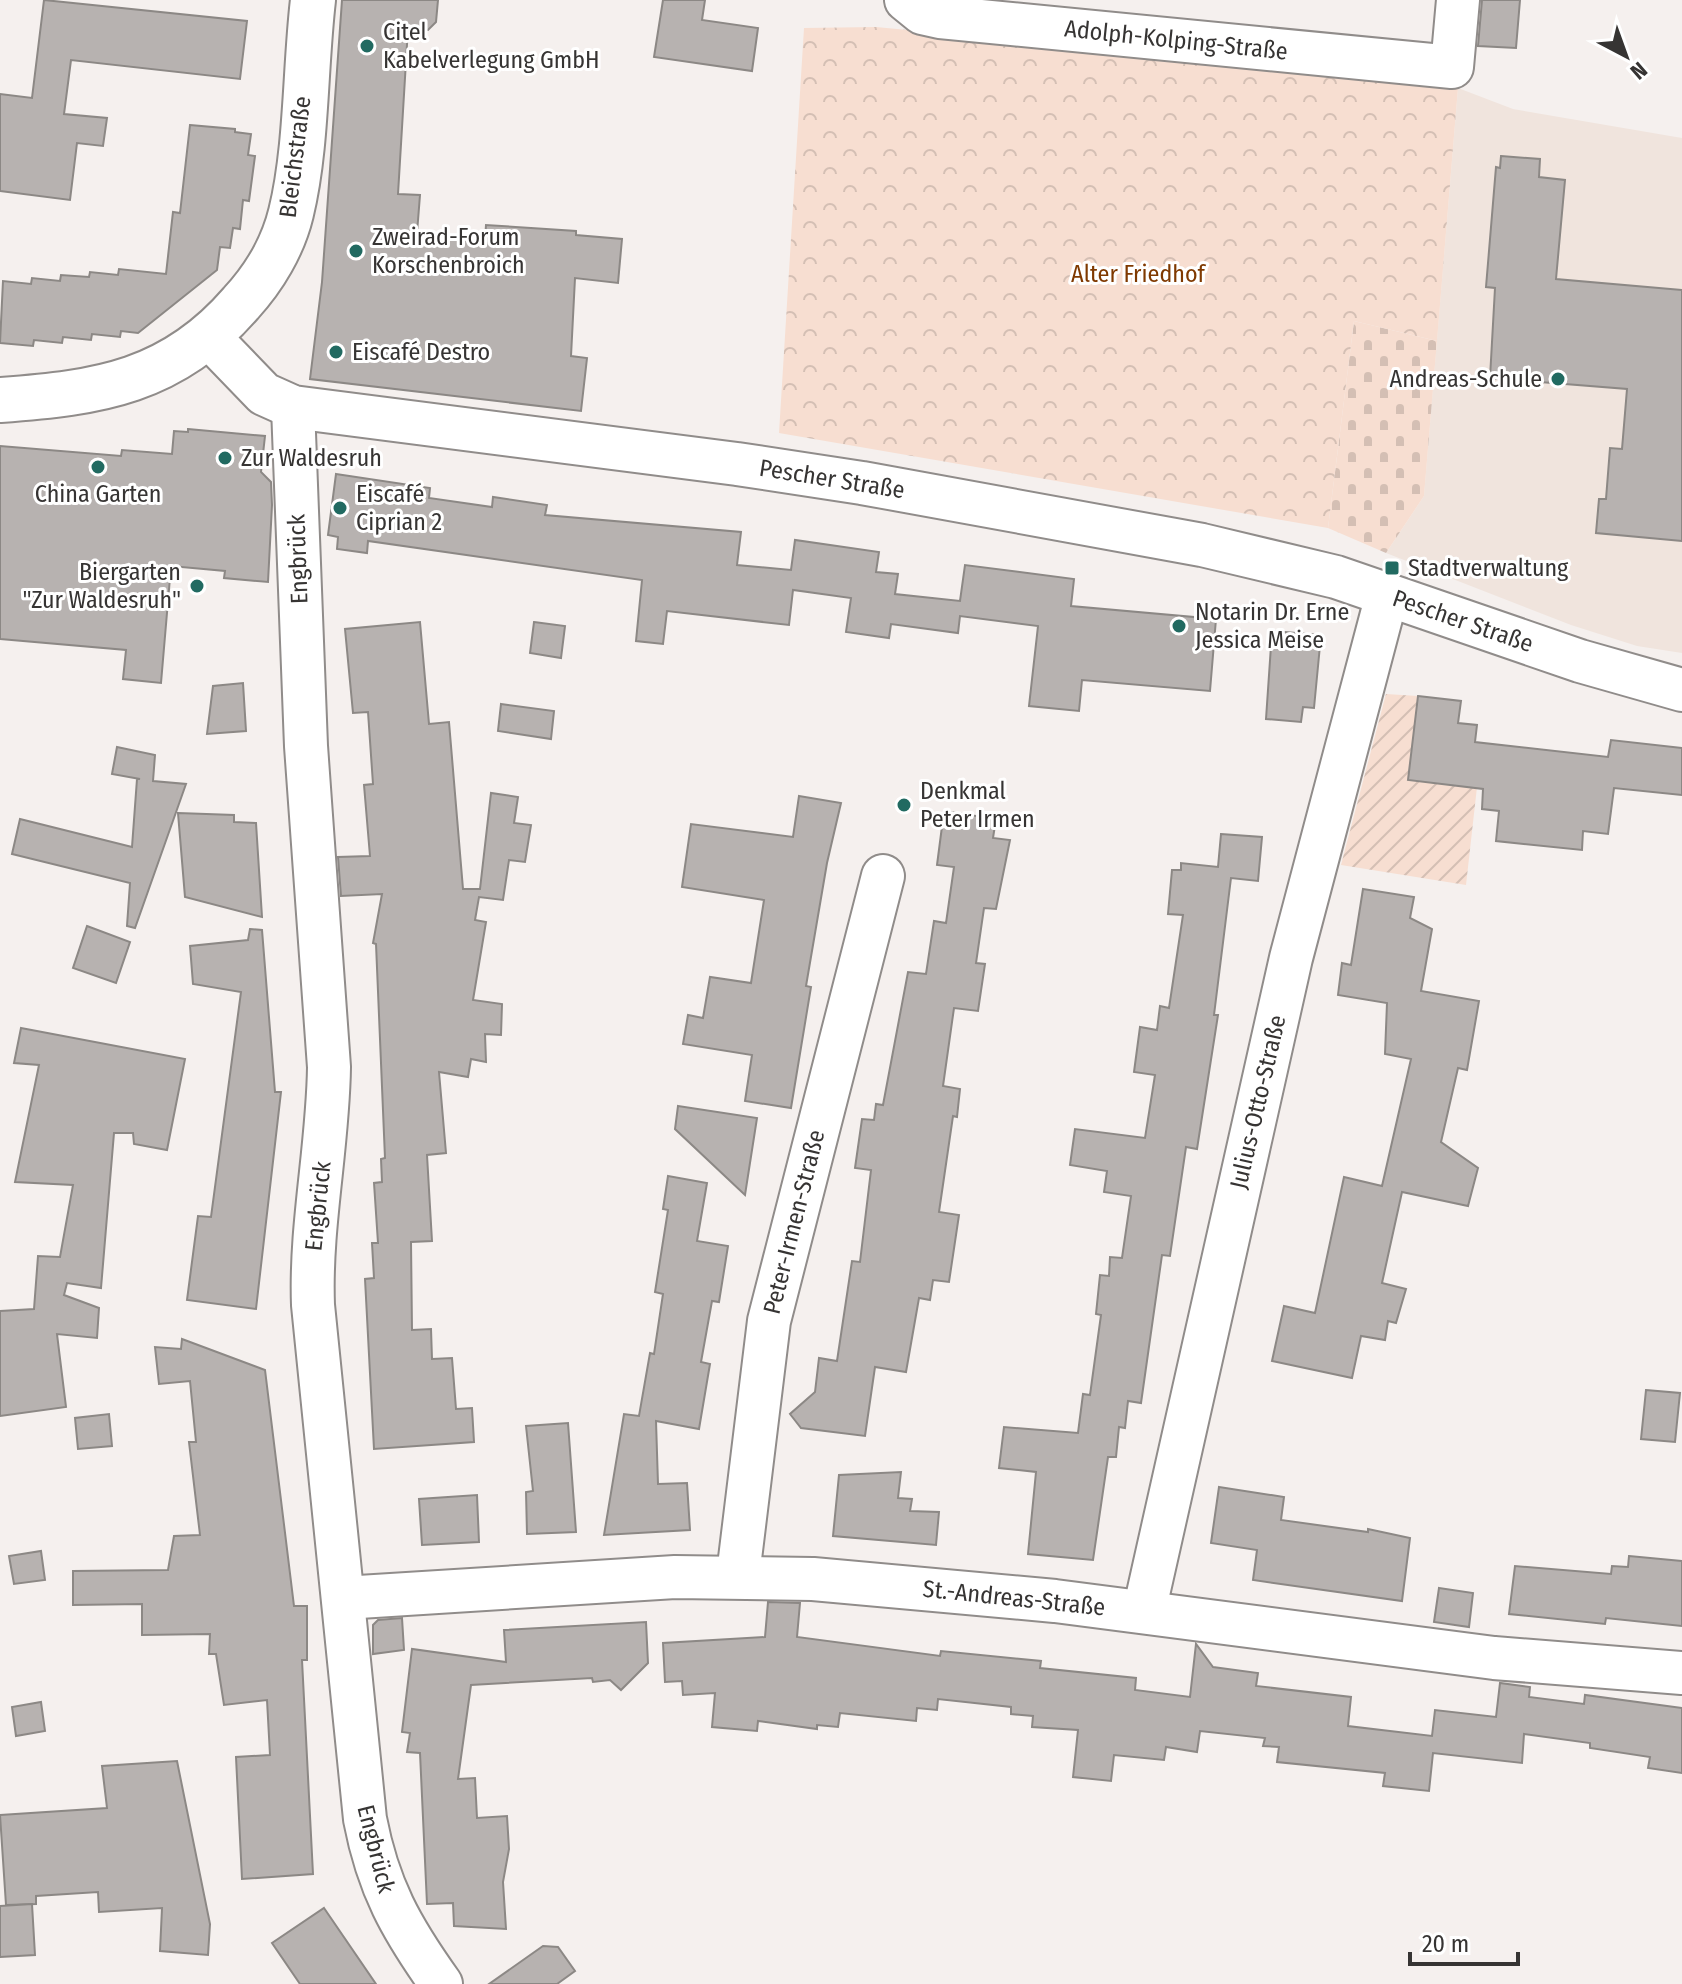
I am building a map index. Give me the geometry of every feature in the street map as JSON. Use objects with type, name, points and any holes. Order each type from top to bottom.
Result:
[{"type":"main road","name":"Bleichstraße","points":[[209,337],[265,273],[289,223],[298,162],[313,0]]},
{"type":"main road","points":[[0,400],[76,393],[130,381],[165,367],[209,337]]},
{"type":"street","name":"Adolph-Kolping-Straße","points":[[906,0],[922,13],[940,17],[1452,67],[1458,0]]},
{"type":"street","name":"Pescher Straße","points":[[209,337],[264,394],[293,407],[862,483],[1275,561],[1387,595],[1580,661],[1682,690]]},
{"type":"street","name":"Engbrück","points":[[293,407],[306,746],[329,1067],[313,1294],[362,1795],[375,1869],[393,1911],[441,1984]]},
{"type":"street","name":"Julius-Otto-Straße","points":[[1144,1612],[1291,958],[1387,595]]},
{"type":"street","name":"Peter-Irmen-Straße","points":[[738,1575],[769,1321],[883,876]]},
{"type":"street","name":"St.-Andreas-Straße","points":[[343,1598],[738,1575],[813,1579],[1144,1612],[1494,1658],[1682,1673]]},
{"type":"shaded area","name":"Andreas-Schule","points":[[1458,88],[1513,109],[1682,138],[1682,653],[1637,646],[1571,625],[1386,553],[1424,496]]},
{"type":"green space","name":"Alter Friedhof","points":[[876,27],[1440,81],[1458,88],[1437,341],[1354,321],[1328,528],[779,433],[804,28]]},
{"type":"green space","points":[[1354,321],[1437,341],[1424,496],[1386,553],[1328,528]]},
{"type":"green space","points":[[1386,694],[1418,696],[1409,780],[1477,787],[1466,885],[1341,865]]},
{"type":"building","points":[[44,0],[247,21],[240,79],[71,60],[64,114],[107,118],[103,146],[77,143],[70,200],[0,191],[0,94],[32,98]]},
{"type":"building","points":[[342,0],[438,0],[436,22],[428,30],[408,28],[398,194],[420,195],[417,233],[485,240],[486,225],[576,231],[576,235],[622,239],[618,283],[575,278],[571,356],[587,358],[581,411],[310,379],[322,282]]},
{"type":"building","points":[[663,0],[705,0],[702,20],[758,28],[752,71],[654,57]]},
{"type":"building","points":[[1482,0],[1520,0],[1516,48],[1478,46]]},
{"type":"building","points":[[190,125],[235,129],[235,132],[251,134],[248,155],[255,156],[249,201],[243,200],[240,229],[233,228],[230,248],[220,247],[217,270],[138,333],[121,331],[120,337],[92,334],[91,340],[63,337],[62,343],[34,340],[33,346],[0,343],[3,281],[31,284],[32,278],[60,281],[61,275],[89,277],[90,272],[118,275],[119,269],[166,274],[173,212],[180,213]]},
{"type":"building","points":[[1501,156],[1540,159],[1539,177],[1565,180],[1556,279],[1682,290],[1682,541],[1596,533],[1599,499],[1606,499],[1610,448],[1622,449],[1627,389],[1490,378],[1495,288],[1486,287],[1496,167],[1500,168]]},
{"type":"building","points":[[188,429],[265,436],[261,472],[271,482],[272,505],[268,582],[224,578],[225,571],[171,566],[161,683],[123,679],[126,650],[0,639],[0,446],[121,456],[122,450],[172,454],[174,431],[188,432]]},
{"type":"building","points":[[336,474],[430,488],[429,498],[492,507],[493,497],[547,505],[545,515],[741,532],[737,565],[791,570],[795,540],[879,552],[876,572],[898,574],[895,594],[960,601],[965,565],[1074,579],[1071,606],[1216,619],[1210,691],[1082,680],[1079,711],[1029,706],[1038,626],[960,616],[958,633],[891,624],[889,638],[846,632],[851,598],[793,590],[789,625],[667,611],[663,644],[636,641],[642,580],[368,541],[367,553],[337,549],[338,537],[328,535]]},
{"type":"building","points":[[420,622],[429,724],[449,722],[463,889],[480,889],[491,793],[518,797],[514,823],[531,825],[525,862],[509,860],[503,900],[479,897],[475,920],[486,922],[473,1000],[502,1004],[501,1035],[485,1034],[486,1062],[471,1059],[468,1077],[439,1072],[446,1153],[427,1155],[432,1241],[411,1242],[412,1330],[431,1329],[432,1359],[452,1358],[456,1409],[472,1408],[474,1442],[374,1449],[365,1279],[374,1278],[372,1243],[378,1243],[374,1183],[382,1182],[381,1159],[385,1158],[376,944],[373,943],[382,894],[341,896],[338,857],[370,856],[364,785],[373,784],[368,712],[353,713],[345,629]]},
{"type":"building","points":[[534,622],[565,626],[561,658],[530,653]]},
{"type":"building","points":[[1272,631],[1321,635],[1314,708],[1303,707],[1301,722],[1266,719]]},
{"type":"building","points":[[243,683],[246,731],[207,734],[213,686]]},
{"type":"building","points":[[1418,696],[1461,701],[1458,723],[1477,725],[1475,742],[1608,757],[1611,740],[1682,748],[1682,795],[1614,788],[1608,834],[1583,831],[1582,850],[1496,841],[1499,811],[1482,809],[1483,789],[1408,780]]},
{"type":"building","points":[[501,704],[554,711],[551,739],[498,731]]},
{"type":"building","points":[[117,747],[155,755],[153,781],[186,784],[135,928],[127,926],[130,883],[12,854],[20,819],[132,847],[137,779],[140,779],[112,774]]},
{"type":"building","points":[[799,796],[841,803],[827,863],[806,986],[811,987],[791,1108],[745,1101],[752,1055],[683,1044],[688,1015],[703,1018],[710,977],[751,983],[764,900],[682,887],[691,824],[793,837]]},
{"type":"building","points":[[944,811],[996,819],[993,838],[1010,840],[996,909],[984,908],[976,963],[985,964],[978,1011],[954,1008],[943,1086],[960,1089],[939,1212],[959,1215],[949,1282],[933,1280],[930,1300],[919,1298],[906,1372],[875,1367],[865,1436],[801,1428],[790,1414],[815,1392],[819,1358],[837,1361],[852,1261],[860,1262],[871,1170],[855,1168],[862,1119],[874,1120],[876,1104],[883,1105],[908,972],[926,974],[934,921],[946,923],[954,867],[937,865]]},
{"type":"building","points":[[178,813],[234,815],[234,822],[256,823],[262,917],[185,897]]},
{"type":"building","points":[[1221,834],[1262,837],[1258,881],[1231,878],[1214,1015],[1218,1015],[1197,1149],[1186,1147],[1170,1256],[1162,1255],[1141,1403],[1128,1401],[1125,1428],[1119,1427],[1116,1457],[1108,1457],[1093,1560],[1028,1554],[1036,1472],[999,1468],[1004,1427],[1078,1433],[1083,1394],[1090,1395],[1101,1315],[1096,1314],[1100,1275],[1109,1276],[1110,1257],[1122,1258],[1131,1196],[1104,1192],[1107,1171],[1070,1165],[1075,1129],[1145,1138],[1155,1075],[1134,1072],[1140,1027],[1157,1030],[1160,1006],[1169,1008],[1183,915],[1168,914],[1172,870],[1181,870],[1181,863],[1218,867]]},
{"type":"building","points":[[1363,889],[1414,897],[1410,918],[1432,929],[1421,991],[1479,1001],[1467,1070],[1458,1068],[1441,1142],[1478,1168],[1468,1206],[1402,1192],[1382,1283],[1406,1289],[1396,1323],[1388,1321],[1385,1340],[1361,1336],[1352,1378],[1272,1361],[1284,1306],[1315,1313],[1344,1177],[1382,1186],[1411,1059],[1385,1054],[1387,1003],[1338,995],[1342,963],[1351,965]]},
{"type":"building","points":[[87,926],[130,942],[116,983],[73,968]]},
{"type":"building","points":[[250,929],[262,930],[275,1092],[281,1092],[256,1309],[187,1300],[198,1216],[211,1217],[241,992],[193,984],[190,946],[248,940]]},
{"type":"building","points":[[21,1028],[185,1059],[167,1150],[134,1144],[133,1133],[114,1133],[101,1288],[67,1283],[64,1295],[99,1308],[97,1338],[57,1334],[66,1407],[0,1416],[0,1311],[34,1309],[38,1256],[60,1257],[73,1185],[15,1182],[39,1065],[14,1063]]},
{"type":"building","points":[[678,1106],[757,1118],[745,1195],[675,1129]]},
{"type":"building","points":[[668,1176],[707,1183],[697,1241],[728,1246],[719,1302],[712,1301],[701,1362],[710,1364],[699,1429],[656,1421],[658,1484],[687,1483],[690,1530],[604,1535],[624,1414],[639,1416],[650,1353],[654,1354],[663,1294],[655,1292],[668,1210],[663,1209]]},
{"type":"building","points":[[182,1339],[265,1370],[294,1606],[307,1606],[307,1660],[302,1660],[313,1874],[242,1879],[236,1757],[270,1755],[267,1700],[224,1705],[216,1654],[209,1654],[210,1634],[142,1635],[142,1604],[73,1605],[73,1571],[168,1570],[174,1536],[200,1535],[189,1442],[196,1442],[190,1381],[159,1384],[155,1347],[181,1349]]},
{"type":"building","points":[[1646,1390],[1680,1393],[1675,1442],[1641,1439]]},
{"type":"building","points":[[109,1414],[112,1446],[78,1449],[75,1418]]},
{"type":"building","points":[[568,1423],[576,1532],[527,1534],[526,1492],[533,1491],[526,1426]]},
{"type":"building","points":[[901,1472],[898,1498],[912,1499],[910,1511],[939,1512],[936,1545],[833,1536],[839,1475]]},
{"type":"building","points":[[1219,1487],[1284,1497],[1281,1520],[1368,1532],[1368,1529],[1410,1538],[1402,1601],[1253,1580],[1257,1550],[1211,1543]]},
{"type":"building","points":[[477,1495],[479,1542],[422,1545],[419,1499]]},
{"type":"building","points":[[41,1551],[45,1580],[14,1584],[9,1556]]},
{"type":"building","points":[[1629,1556],[1682,1561],[1682,1626],[1606,1618],[1605,1624],[1509,1614],[1515,1566],[1611,1574],[1612,1566],[1628,1567]]},
{"type":"building","points":[[1439,1588],[1473,1593],[1469,1627],[1434,1622]]},
{"type":"building","points":[[768,1602],[800,1603],[797,1637],[940,1656],[941,1651],[1041,1661],[1040,1668],[1136,1678],[1135,1690],[1190,1697],[1196,1644],[1213,1667],[1258,1673],[1256,1686],[1351,1697],[1348,1726],[1432,1736],[1435,1710],[1496,1717],[1500,1683],[1530,1687],[1529,1697],[1584,1704],[1585,1695],[1682,1708],[1682,1773],[1648,1768],[1650,1757],[1590,1748],[1590,1743],[1524,1734],[1522,1763],[1433,1753],[1429,1791],[1383,1786],[1385,1773],[1277,1762],[1279,1747],[1263,1746],[1265,1738],[1200,1731],[1197,1752],[1166,1747],[1164,1760],[1114,1755],[1111,1781],[1073,1777],[1078,1730],[1032,1727],[1033,1716],[1011,1714],[1011,1707],[938,1699],[937,1710],[917,1708],[916,1721],[840,1713],[838,1727],[817,1725],[817,1729],[758,1721],[757,1731],[712,1727],[715,1693],[683,1695],[682,1681],[665,1682],[663,1643],[765,1637]]},
{"type":"building","points":[[402,1618],[404,1650],[373,1654],[373,1625],[378,1620]]},
{"type":"building","points":[[646,1622],[648,1663],[621,1690],[610,1680],[593,1682],[592,1678],[471,1685],[458,1779],[475,1778],[477,1818],[507,1816],[509,1849],[503,1882],[506,1929],[454,1926],[453,1903],[427,1904],[420,1753],[407,1752],[410,1733],[402,1732],[412,1649],[506,1662],[504,1630]]},
{"type":"building","points":[[41,1702],[45,1731],[16,1736],[12,1707]]},
{"type":"building","points":[[177,1761],[210,1924],[208,1955],[160,1951],[162,1908],[99,1912],[98,1892],[36,1896],[36,1904],[6,1905],[0,1815],[107,1808],[102,1766]]},
{"type":"building","points":[[32,1904],[35,1955],[0,1957],[0,1906]]},
{"type":"building","points":[[324,1908],[376,1984],[300,1984],[272,1943]]},
{"type":"building","points":[[543,1946],[558,1947],[575,1971],[557,1984],[489,1984]]},
{"type":"place","name":"Citel Kabelverlegung GmbH","points":[[367,46]]},
{"type":"place","name":"Zweirad-Forum Korschenbroich","points":[[356,251]]},
{"type":"place","name":"Eiscafé Destro","points":[[336,352]]},
{"type":"place","name":"Andreas-Schule","points":[[1558,379]]},
{"type":"place","name":"Zur Waldesruh","points":[[225,458]]},
{"type":"place","name":"China Garten","points":[[98,467]]},
{"type":"place","name":"Eiscafé Ciprian 2","points":[[340,508]]},
{"type":"place","name":"Stadtverwaltung","points":[[1392,568]]},
{"type":"place","name":"Biergarten \"Zur Waldesruh\"","points":[[197,586]]},
{"type":"place","name":"Notarin Dr. Erne Jessica Meise","points":[[1179,626]]},
{"type":"place","name":"Denkmal Peter Irmen","points":[[904,805]]}]
